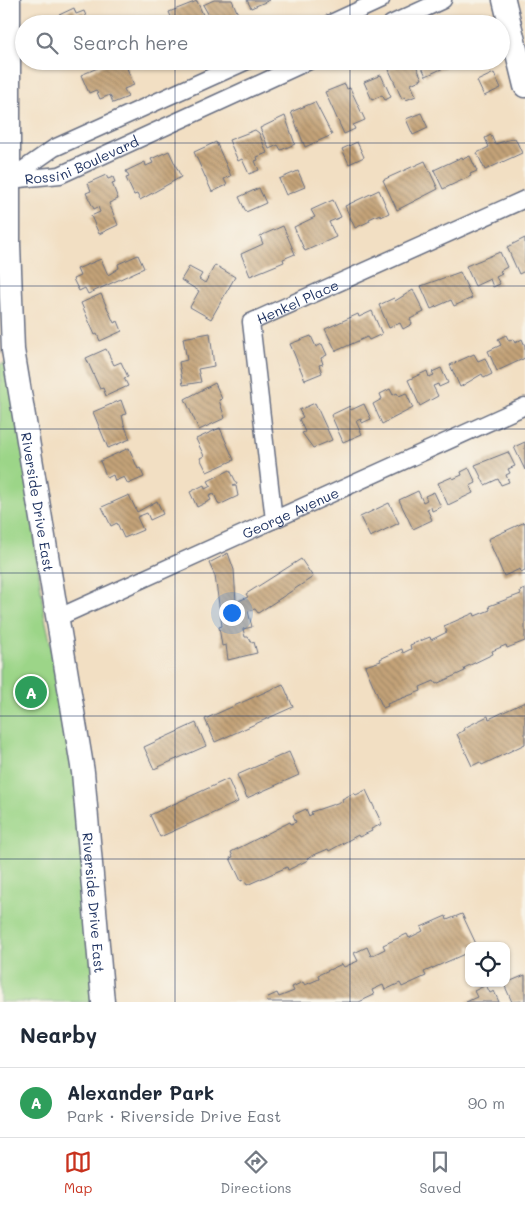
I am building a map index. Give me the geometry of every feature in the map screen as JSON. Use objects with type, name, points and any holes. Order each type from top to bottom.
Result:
[{"type":"main road","name":"Riverside Drive East","points":[[9,0],[9,180],[13,350],[83,772],[103,1002]]},
{"type":"main road","points":[[504,0],[508,15]]},
{"type":"main road","points":[[510,25],[525,86]]},
{"type":"street","points":[[348,15],[381,0]]},
{"type":"street","points":[[410,15],[443,0]]},
{"type":"street","name":"Rossini Boulevard","points":[[9,180],[54,148],[228,70]]},
{"type":"street","name":"Rossini Boulevard","points":[[9,180],[60,175],[290,70]]},
{"type":"street","points":[[194,86],[204,110]]},
{"type":"street","name":"Henkel Place","points":[[274,520],[252,322],[525,199]]},
{"type":"street","name":"George Avenue","points":[[57,618],[525,406]]},
{"type":"green space","points":[[7,362],[24,451],[44,614],[79,770],[95,1002],[0,1002],[0,364]]},
{"type":"building","points":[[214,0],[232,0],[238,14],[209,15],[203,5]]},
{"type":"building","points":[[247,0],[270,0],[251,8]]},
{"type":"building","points":[[197,1],[203,15],[170,15],[169,12]]},
{"type":"building","points":[[74,8],[76,14],[84,11],[86,15],[59,15]]},
{"type":"building","points":[[93,70],[128,70],[134,85],[124,89],[128,97],[113,103],[110,95],[100,99],[96,90],[89,93],[81,75]]},
{"type":"building","points":[[389,70],[418,70],[422,79],[411,84],[416,96],[406,100],[405,97],[402,99]]},
{"type":"building","points":[[423,70],[439,70],[426,76]]},
{"type":"building","points":[[494,73],[501,88],[484,96],[477,81]]},
{"type":"building","points":[[381,75],[391,97],[385,100],[382,95],[372,100],[364,82]]},
{"type":"building","points":[[345,84],[347,89],[350,88],[365,120],[353,125],[355,129],[344,134],[325,92]]},
{"type":"building","points":[[315,102],[332,135],[305,147],[291,112]]},
{"type":"building","points":[[421,113],[428,128],[413,135],[406,119]]},
{"type":"building","points":[[285,116],[295,144],[281,150],[278,145],[269,149],[260,128]]},
{"type":"building","points":[[255,130],[259,133],[267,153],[257,157],[258,160],[255,161],[259,170],[249,174],[242,159],[238,161],[229,140]]},
{"type":"building","points":[[491,135],[495,144],[515,138],[522,153],[485,170],[477,153],[489,147],[485,138]]},
{"type":"building","points":[[216,142],[231,176],[224,179],[227,185],[212,192],[194,152]]},
{"type":"building","points":[[357,142],[364,157],[349,164],[342,149]]},
{"type":"building","points":[[169,151],[181,177],[140,200],[137,194],[134,195],[126,178],[129,177],[126,171],[145,162],[146,166],[153,163],[151,159]]},
{"type":"building","points":[[470,156],[477,171],[470,174],[471,176],[443,189],[434,170],[462,157],[463,159]]},
{"type":"building","points":[[425,161],[438,189],[397,210],[383,180]]},
{"type":"building","points":[[298,171],[305,187],[286,195],[279,179]]},
{"type":"building","points":[[106,175],[108,179],[113,177],[115,182],[112,183],[118,199],[109,203],[118,225],[99,234],[91,216],[100,212],[98,207],[94,209],[86,193],[91,191],[88,183]]},
{"type":"building","points":[[259,188],[266,203],[246,212],[239,197]]},
{"type":"building","points":[[379,190],[389,213],[381,217],[380,214],[355,228],[345,206]]},
{"type":"building","points":[[333,200],[341,217],[329,222],[336,237],[305,251],[294,227],[315,217],[311,210]]},
{"type":"building","points":[[283,226],[295,254],[283,259],[284,262],[250,276],[241,254],[263,244],[260,236]]},
{"type":"building","points":[[525,238],[525,271],[519,274],[507,247]]},
{"type":"building","points":[[500,252],[507,267],[500,271],[502,274],[496,277],[500,284],[493,287],[490,279],[475,286],[466,266]]},
{"type":"building","points":[[138,255],[144,268],[88,294],[85,288],[79,291],[73,279],[80,276],[77,269],[101,259],[108,275],[119,268],[118,264]]},
{"type":"building","points":[[215,265],[235,277],[211,319],[190,307],[199,291],[181,280],[189,267],[202,274],[199,279],[205,283]]},
{"type":"building","points":[[460,272],[472,298],[454,306],[451,300],[431,309],[421,286]]},
{"type":"building","points":[[413,290],[424,312],[410,319],[412,324],[403,329],[400,323],[389,328],[379,305],[394,298],[395,301]]},
{"type":"building","points":[[101,294],[114,323],[118,321],[122,331],[100,341],[97,334],[95,335],[81,303]]},
{"type":"building","points":[[372,311],[382,334],[369,340],[367,337],[336,351],[325,329],[358,314],[359,317]]},
{"type":"building","points":[[210,333],[214,366],[198,369],[201,382],[183,385],[179,362],[187,360],[183,338]]},
{"type":"building","points":[[506,335],[509,341],[513,339],[515,343],[522,339],[525,346],[525,358],[497,371],[488,351],[501,345],[498,339]]},
{"type":"building","points":[[311,336],[316,347],[322,344],[327,355],[321,358],[323,364],[319,365],[322,373],[305,380],[290,344]]},
{"type":"building","points":[[106,349],[114,365],[121,362],[128,377],[124,378],[128,386],[106,396],[103,388],[100,389],[86,358]]},
{"type":"building","points":[[474,354],[478,361],[485,358],[492,374],[484,378],[482,374],[460,387],[450,365]]},
{"type":"building","points":[[441,368],[448,383],[439,387],[438,384],[433,386],[438,396],[420,406],[408,380],[427,371],[429,377],[434,375],[432,372]]},
{"type":"building","points":[[215,383],[222,399],[219,400],[225,418],[199,430],[185,399]]},
{"type":"building","points":[[390,389],[393,395],[397,393],[399,396],[406,393],[413,408],[382,424],[373,404],[382,399],[380,394]]},
{"type":"building","points":[[121,400],[126,414],[122,415],[124,424],[130,439],[108,448],[93,412]]},
{"type":"building","points":[[315,403],[332,440],[313,448],[302,433],[305,432],[299,419],[303,417],[299,410]]},
{"type":"building","points":[[364,404],[371,419],[362,423],[361,419],[356,421],[362,434],[343,442],[331,415],[350,406],[351,410]]},
{"type":"building","points":[[220,428],[234,460],[207,472],[200,458],[204,456],[196,439]]},
{"type":"building","points":[[525,442],[525,470],[514,447]]},
{"type":"building","points":[[129,448],[138,469],[140,468],[144,477],[128,484],[124,477],[115,481],[113,475],[107,478],[100,461]]},
{"type":"building","points":[[508,452],[515,466],[508,469],[510,473],[506,475],[509,482],[501,485],[498,479],[485,485],[475,465]]},
{"type":"building","points":[[469,468],[476,483],[470,486],[473,493],[448,505],[438,483],[462,475],[461,472]]},
{"type":"building","points":[[230,470],[237,484],[233,486],[236,486],[238,496],[219,505],[214,494],[209,496],[211,500],[197,507],[190,492],[204,485],[205,489],[211,486],[208,481]]},
{"type":"building","points":[[418,491],[423,502],[427,500],[425,496],[434,492],[441,507],[432,511],[431,507],[427,509],[432,520],[413,529],[399,500]]},
{"type":"building","points":[[129,495],[137,512],[157,501],[163,514],[150,520],[147,513],[137,517],[143,530],[124,538],[117,523],[111,526],[102,507]]},
{"type":"building","points":[[389,503],[399,523],[370,537],[360,517]]},
{"type":"building","points":[[525,522],[525,570],[521,572],[520,569],[504,576],[488,539]]},
{"type":"building","points":[[228,553],[234,570],[236,602],[248,597],[246,594],[301,559],[313,577],[258,613],[255,609],[248,611],[252,627],[243,629],[245,637],[248,637],[252,643],[254,642],[257,653],[228,660],[226,645],[222,646],[219,627],[222,626],[215,576],[209,563]]},
{"type":"building","points":[[525,589],[525,641],[507,648],[506,645],[492,651],[493,654],[464,668],[465,671],[436,684],[434,681],[420,687],[421,691],[387,704],[388,706],[383,708],[365,666],[381,661],[380,659],[402,649],[403,653],[411,649],[410,645],[430,637],[431,640],[447,632],[444,626],[474,613],[475,616],[490,610],[489,606],[521,594],[520,591]]},
{"type":"building","points":[[283,684],[293,707],[215,742],[205,719]]},
{"type":"building","points":[[525,702],[525,744],[482,765],[480,762],[472,766],[457,734],[465,730],[464,728],[488,716],[489,719]]},
{"type":"building","points":[[196,723],[206,746],[154,769],[144,747]]},
{"type":"building","points":[[289,752],[299,775],[247,798],[237,775]]},
{"type":"building","points":[[228,779],[238,802],[160,837],[150,815]]},
{"type":"building","points":[[366,790],[382,824],[371,829],[372,831],[359,837],[358,835],[329,851],[328,849],[307,858],[308,860],[288,870],[287,867],[247,885],[244,880],[241,881],[230,858],[233,857],[231,852],[290,822],[291,824],[296,822],[293,815],[306,809],[309,816],[312,814],[311,812],[343,801],[342,799],[354,793],[356,795]]},
{"type":"building","points":[[462,914],[475,942],[465,942],[465,954],[424,972],[426,976],[402,987],[400,983],[385,990],[383,985],[372,990],[374,995],[359,1002],[267,1002],[266,998],[277,993],[279,997],[294,991],[292,987],[303,982],[305,985],[319,979],[318,975],[342,964],[344,967],[358,961],[354,953],[367,947],[371,956],[385,949],[383,945],[407,934],[409,938],[423,931],[421,927],[446,916],[447,920]]},
{"type":"building","points":[[525,975],[525,1001],[512,1002],[505,987],[510,987],[510,981]]},
{"type":"building","points":[[487,987],[490,993],[494,991],[499,1002],[466,1002],[477,997],[474,991]]},
{"type":"place","name":"Alexander Park","points":[[31,692]]}]
